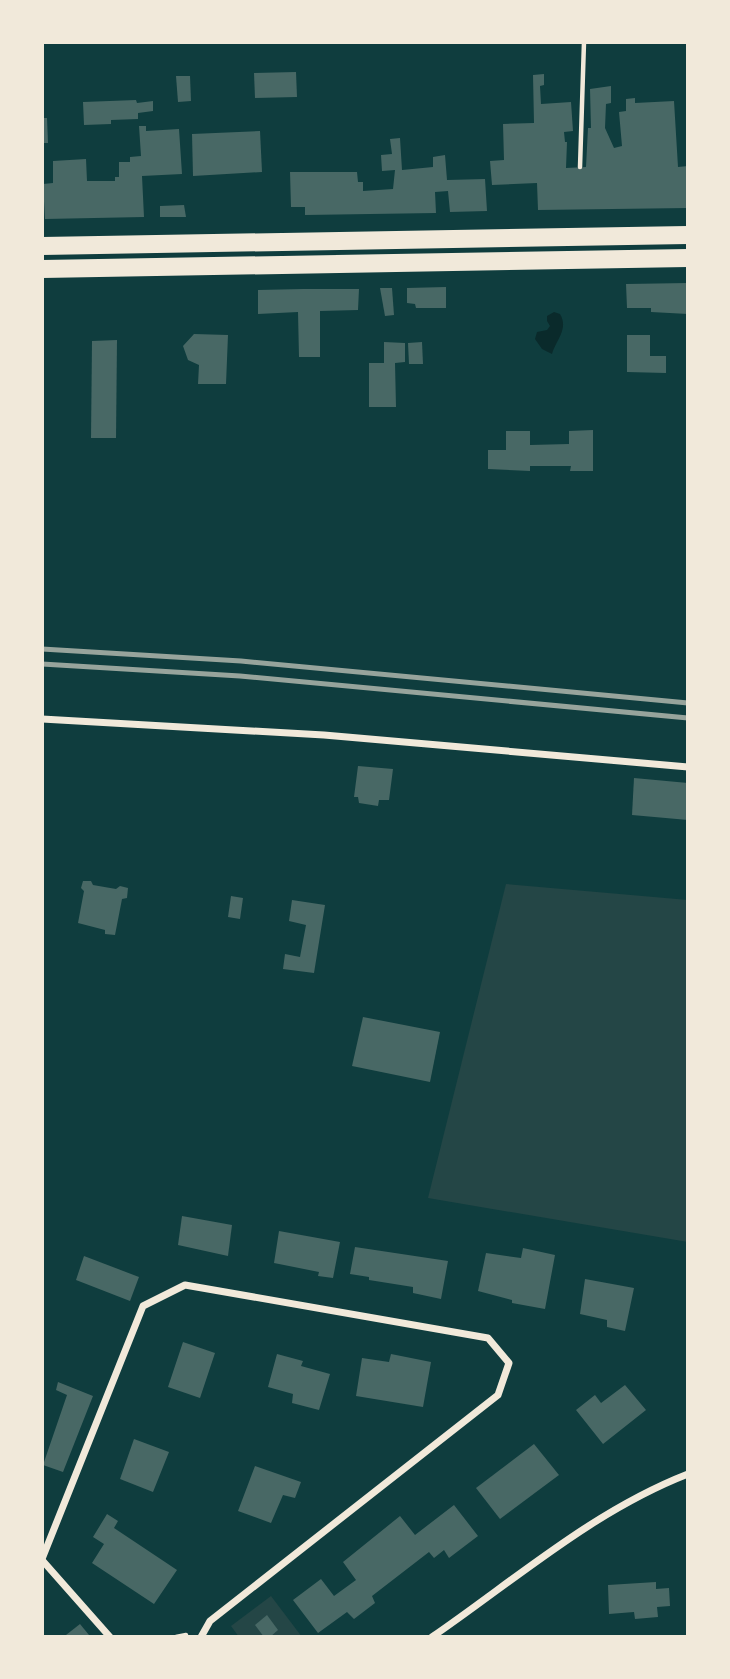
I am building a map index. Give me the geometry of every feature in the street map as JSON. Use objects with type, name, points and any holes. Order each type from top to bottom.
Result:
[{"type":"main road","points":[[42,246],[688,235]]},
{"type":"main road","points":[[42,269],[688,258]]},
{"type":"street","points":[[42,719],[324,735],[688,767]]},
{"type":"street","points":[[110,1637],[42,1560],[142,1306],[185,1285],[488,1338],[509,1363],[498,1395],[210,1620],[201,1637]]},
{"type":"street","points":[[432,1637],[594,1521],[651,1489],[688,1474]]},
{"type":"path","points":[[580,167],[584,42]]},
{"type":"shaded area","points":[[554,312],[560,314],[563,325],[552,354],[542,349],[535,339],[537,332],[547,330],[550,326],[547,316]]},
{"type":"shaded area","points":[[506,884],[688,900],[688,1242],[428,1198]]},
{"type":"shaded area","points":[[271,1596],[302,1637],[239,1637],[231,1626]]},
{"type":"building","points":[[296,72],[297,97],[255,98],[254,73]]},
{"type":"building","points":[[544,74],[544,85],[540,86],[541,104],[571,102],[573,131],[564,132],[567,142],[566,168],[586,167],[588,128],[591,128],[590,89],[611,86],[611,103],[606,104],[605,128],[614,148],[622,146],[619,112],[626,111],[626,99],[635,98],[635,103],[674,101],[678,167],[688,166],[688,208],[538,210],[537,183],[492,185],[490,161],[504,160],[503,124],[534,123],[533,75]]},
{"type":"building","points":[[176,76],[190,76],[191,101],[178,102]]},
{"type":"building","points":[[136,100],[137,103],[153,101],[153,111],[138,113],[138,119],[84,125],[83,102]]},
{"type":"building","points":[[42,118],[47,118],[48,143],[42,143]]},
{"type":"building","points":[[139,126],[146,126],[146,131],[179,129],[182,174],[142,176],[144,217],[45,219],[43,184],[53,183],[53,161],[86,159],[87,181],[115,181],[115,177],[119,177],[119,162],[130,162],[130,157],[141,156]]},
{"type":"building","points":[[260,131],[262,172],[193,176],[192,134]]},
{"type":"building","points":[[400,138],[402,170],[433,167],[433,157],[445,155],[447,180],[485,179],[487,211],[450,212],[448,191],[435,192],[436,213],[305,215],[305,207],[291,207],[290,172],[357,172],[358,182],[363,182],[363,191],[393,189],[395,170],[382,171],[381,155],[392,154],[390,139]]},
{"type":"building","points":[[184,205],[186,217],[160,217],[160,206]]},
{"type":"building","points":[[688,283],[688,314],[651,312],[651,308],[627,308],[626,284]]},
{"type":"building","points":[[446,287],[446,308],[416,308],[415,304],[407,303],[407,288]]},
{"type":"building","points":[[380,288],[392,288],[394,315],[385,316]]},
{"type":"building","points":[[359,289],[358,310],[320,311],[320,357],[299,357],[298,312],[258,314],[258,290]]},
{"type":"building","points":[[194,334],[228,335],[226,384],[198,384],[199,365],[188,360],[183,346]]},
{"type":"building","points":[[627,335],[650,335],[650,356],[666,356],[666,373],[627,372]]},
{"type":"building","points":[[117,340],[116,438],[91,438],[92,341]]},
{"type":"building","points":[[384,342],[405,343],[405,362],[395,363],[396,407],[369,407],[369,363],[384,363]]},
{"type":"building","points":[[422,342],[423,364],[409,364],[408,343]]},
{"type":"building","points":[[593,430],[593,471],[570,471],[571,466],[530,466],[530,471],[488,469],[488,450],[506,450],[506,431],[530,431],[530,445],[569,444],[569,431]]},
{"type":"building","points":[[358,766],[393,769],[389,800],[379,800],[378,806],[359,803],[358,797],[354,797]]},
{"type":"building","points":[[634,778],[688,783],[688,820],[632,815]]},
{"type":"building","points":[[83,881],[116,889],[120,886],[128,888],[127,898],[122,899],[115,935],[105,934],[105,930],[78,923],[84,891],[81,888]]},
{"type":"building","points":[[231,896],[243,898],[240,919],[228,917]]},
{"type":"building","points":[[292,900],[325,905],[314,973],[283,969],[285,954],[300,957],[306,925],[289,921]]},
{"type":"building","points":[[363,1017],[440,1032],[430,1082],[352,1066]]},
{"type":"building","points":[[182,1216],[232,1225],[228,1256],[178,1245]]},
{"type":"building","points":[[279,1231],[340,1242],[333,1278],[318,1276],[319,1272],[274,1263]]},
{"type":"building","points":[[355,1247],[448,1261],[441,1299],[413,1293],[413,1287],[350,1274]]},
{"type":"building","points":[[523,1248],[555,1255],[545,1309],[512,1303],[512,1300],[478,1291],[486,1253],[521,1258]]},
{"type":"building","points":[[84,1256],[139,1277],[130,1301],[76,1280]]},
{"type":"building","points":[[585,1279],[634,1288],[625,1331],[607,1327],[607,1320],[580,1314]]},
{"type":"building","points":[[183,1342],[215,1353],[200,1398],[168,1387]]},
{"type":"building","points":[[277,1354],[303,1361],[301,1366],[330,1374],[319,1410],[292,1403],[293,1394],[268,1387]]},
{"type":"building","points":[[391,1354],[431,1362],[423,1407],[356,1396],[362,1358],[389,1362]]},
{"type":"building","points":[[58,1382],[93,1396],[63,1472],[43,1465],[67,1395],[56,1390]]},
{"type":"building","points":[[625,1385],[646,1410],[603,1444],[576,1410],[595,1395],[601,1403]]},
{"type":"building","points":[[134,1439],[169,1452],[153,1492],[120,1479]]},
{"type":"building","points":[[534,1444],[559,1475],[500,1519],[476,1488]]},
{"type":"building","points":[[255,1466],[301,1482],[295,1498],[283,1495],[271,1523],[238,1511]]},
{"type":"building","points":[[454,1505],[478,1536],[449,1558],[444,1550],[434,1558],[429,1552],[372,1596],[375,1603],[354,1619],[347,1612],[318,1633],[293,1600],[321,1579],[334,1596],[356,1580],[343,1562],[400,1516],[415,1535]]},
{"type":"building","points":[[107,1514],[118,1521],[114,1528],[177,1570],[154,1604],[92,1563],[104,1544],[93,1537]]},
{"type":"building","points":[[656,1582],[656,1589],[669,1588],[670,1606],[657,1607],[658,1617],[635,1619],[634,1612],[609,1614],[608,1585]]},
{"type":"building","points":[[267,1615],[278,1630],[270,1637],[264,1637],[255,1625]]},
{"type":"building","points":[[80,1624],[89,1635],[67,1637],[66,1635]]},
{"type":"railway","points":[[42,649],[241,661],[688,703]]},
{"type":"railway","points":[[42,664],[240,676],[688,718]]}]
